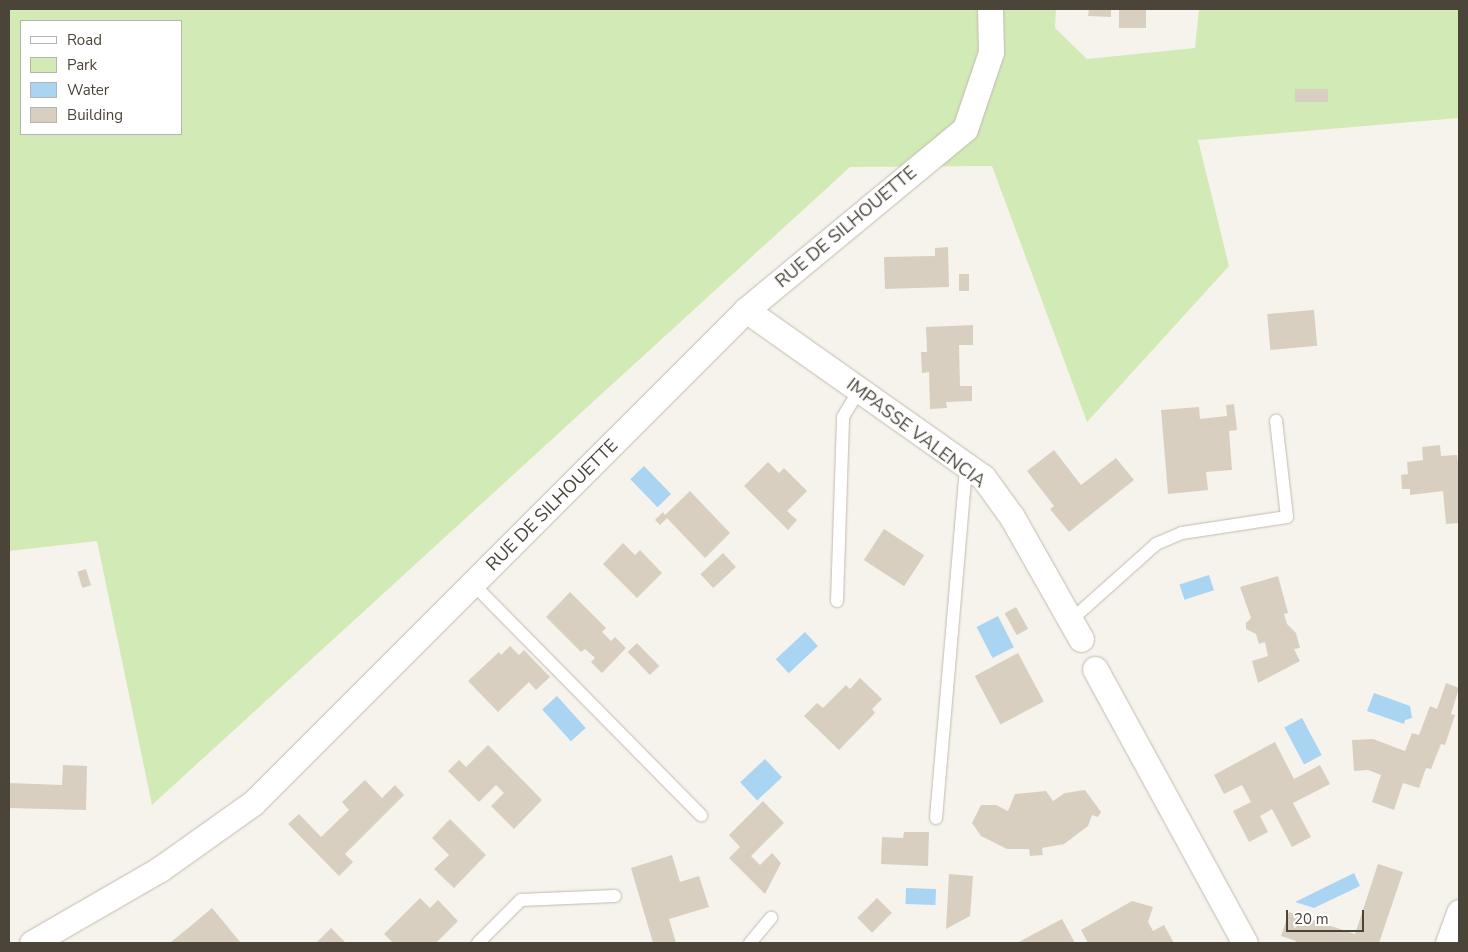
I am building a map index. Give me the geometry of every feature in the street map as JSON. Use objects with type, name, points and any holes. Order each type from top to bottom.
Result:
[{"type":"street","name":"RUE DE SILHOUETTE","points":[[32,943],[160,869],[253,803],[746,310],[965,129],[991,52],[990,9]]},
{"type":"street","name":"IMPASSE VALENCIA","points":[[746,310],[983,477],[1012,517],[1076,630]]},
{"type":"street","points":[[1095,669],[1245,943]]},
{"type":"street","points":[[1448,943],[1459,912]]},
{"type":"lane","points":[[837,601],[843,417],[859,390]]},
{"type":"lane","points":[[1076,630],[1156,544],[1182,532],[1287,517],[1276,422]]},
{"type":"lane","points":[[936,818],[966,465]]},
{"type":"lane","points":[[473,584],[701,815]]},
{"type":"lane","points":[[478,943],[521,900],[615,896]]},
{"type":"lane","points":[[750,943],[771,918]]},
{"type":"green space","points":[[9,9],[1056,9],[1055,28],[1087,59],[1195,48],[1199,9],[1459,9],[1459,118],[1198,140],[1229,266],[1087,422],[992,166],[850,167],[152,805],[97,541],[9,551]]},
{"type":"water","points":[[644,466],[671,494],[657,507],[630,479]]},
{"type":"water","points":[[1209,575],[1214,590],[1184,600],[1180,585]]},
{"type":"water","points":[[998,616],[1014,647],[993,658],[977,627]]},
{"type":"water","points":[[805,632],[818,646],[789,673],[776,659]]},
{"type":"water","points":[[1374,693],[1410,706],[1412,718],[1405,720],[1404,724],[1367,711]]},
{"type":"water","points":[[557,696],[586,728],[571,741],[542,709]]},
{"type":"water","points":[[1302,718],[1322,755],[1304,764],[1284,727]]},
{"type":"water","points":[[765,759],[782,777],[757,800],[740,782]]},
{"type":"water","points":[[1354,873],[1360,886],[1314,908],[1295,902]]},
{"type":"water","points":[[906,888],[936,889],[935,905],[905,904]]},
{"type":"building","points":[[1089,9],[1111,9],[1111,17],[1088,16]]},
{"type":"building","points":[[1119,9],[1146,9],[1146,28],[1119,28]]},
{"type":"building","points":[[1295,89],[1328,89],[1328,102],[1295,102]]},
{"type":"building","points":[[948,247],[949,287],[885,289],[884,257],[935,256],[935,248]]},
{"type":"building","points":[[959,274],[969,274],[969,291],[959,291]]},
{"type":"building","points":[[1314,310],[1317,346],[1270,350],[1267,314]]},
{"type":"building","points":[[973,325],[973,345],[959,345],[960,386],[972,386],[972,401],[946,402],[947,408],[930,409],[929,372],[922,373],[921,352],[927,352],[926,327]]},
{"type":"building","points":[[1234,404],[1237,430],[1229,431],[1232,470],[1206,472],[1208,490],[1168,494],[1161,410],[1199,407],[1200,419],[1227,416],[1226,405]]},
{"type":"building","points":[[1440,445],[1441,456],[1457,455],[1459,468],[1459,523],[1446,524],[1443,491],[1410,495],[1410,489],[1402,489],[1401,475],[1408,474],[1407,462],[1423,460],[1422,447]]},
{"type":"building","points":[[1054,450],[1081,485],[1116,458],[1134,480],[1069,532],[1050,509],[1054,506],[1027,471]]},
{"type":"building","points":[[768,462],[779,473],[784,468],[807,491],[787,511],[797,520],[788,530],[744,486]]},
{"type":"building","points":[[690,491],[730,533],[705,558],[667,518],[660,525],[655,520],[663,512],[665,515]]},
{"type":"building","points":[[884,529],[924,555],[904,586],[864,560]]},
{"type":"building","points":[[623,543],[635,555],[640,550],[662,573],[637,598],[603,564]]},
{"type":"building","points":[[723,553],[736,567],[713,588],[700,574]]},
{"type":"building","points":[[86,569],[91,585],[82,588],[77,572]]},
{"type":"building","points":[[1278,576],[1288,613],[1284,614],[1287,624],[1296,633],[1300,648],[1294,649],[1300,661],[1258,683],[1252,661],[1268,656],[1265,642],[1259,644],[1256,634],[1246,629],[1246,623],[1251,618],[1240,587]]},
{"type":"building","points":[[570,592],[606,628],[602,632],[611,641],[615,637],[626,648],[602,673],[591,662],[595,658],[585,649],[581,652],[546,617]]},
{"type":"building","points":[[1016,607],[1028,629],[1017,635],[1005,613]]},
{"type":"building","points":[[637,643],[659,666],[650,675],[628,652]]},
{"type":"building","points":[[510,646],[519,655],[524,650],[550,677],[536,690],[529,682],[498,712],[468,681],[499,652],[501,655]]},
{"type":"building","points":[[1018,653],[1044,702],[1001,725],[975,676]]},
{"type":"building","points":[[860,678],[882,699],[872,709],[875,713],[839,750],[804,716],[817,703],[823,708],[846,685],[850,689]]},
{"type":"building","points":[[1446,683],[1459,688],[1451,714],[1455,715],[1445,745],[1441,744],[1431,769],[1426,768],[1419,788],[1403,783],[1394,810],[1372,802],[1381,775],[1368,770],[1354,771],[1352,740],[1373,739],[1405,751],[1412,733],[1419,735],[1430,706],[1437,709]]},
{"type":"building","points":[[1275,742],[1294,779],[1320,765],[1330,784],[1293,803],[1311,837],[1292,847],[1272,809],[1260,816],[1268,832],[1249,842],[1233,811],[1251,802],[1242,785],[1224,794],[1214,775]]},
{"type":"building","points":[[488,745],[542,800],[514,829],[491,806],[504,793],[496,785],[479,802],[448,771],[459,760],[466,767]]},
{"type":"building","points":[[63,765],[87,766],[86,810],[9,808],[9,783],[62,785]]},
{"type":"building","points":[[365,780],[382,798],[395,785],[404,795],[345,854],[353,862],[339,876],[288,824],[299,814],[321,837],[349,810],[342,802]]},
{"type":"building","points":[[1085,790],[1101,812],[1098,817],[1092,815],[1088,826],[1064,844],[1042,848],[1043,855],[1030,856],[1029,849],[1007,849],[981,836],[972,823],[981,805],[996,805],[1008,811],[1015,794],[1046,791],[1053,801],[1065,793]]},
{"type":"building","points":[[763,801],[784,823],[751,856],[760,865],[772,853],[781,863],[765,894],[729,858],[740,847],[729,835]]},
{"type":"building","points":[[450,819],[486,855],[454,888],[434,869],[449,855],[432,838]]},
{"type":"building","points":[[904,832],[929,832],[928,866],[881,864],[882,837],[903,838]]},
{"type":"building","points":[[672,855],[680,882],[699,876],[709,907],[669,919],[676,943],[653,943],[631,868]]},
{"type":"building","points":[[1378,864],[1403,872],[1379,943],[1295,943],[1296,941],[1281,936],[1289,912],[1355,934]]},
{"type":"building","points":[[949,874],[973,876],[970,916],[946,929]]},
{"type":"building","points":[[420,898],[430,908],[438,900],[458,921],[436,943],[393,943],[384,934]]},
{"type":"building","points":[[877,898],[892,913],[872,933],[857,918]]},
{"type":"building","points":[[1132,901],[1153,907],[1148,922],[1153,931],[1164,925],[1174,943],[1088,943],[1081,930]]},
{"type":"building","points":[[212,908],[241,943],[170,943],[193,924]]},
{"type":"building","points":[[1062,919],[1075,943],[1017,943],[1041,930]]},
{"type":"building","points":[[331,928],[346,943],[316,943]]}]
